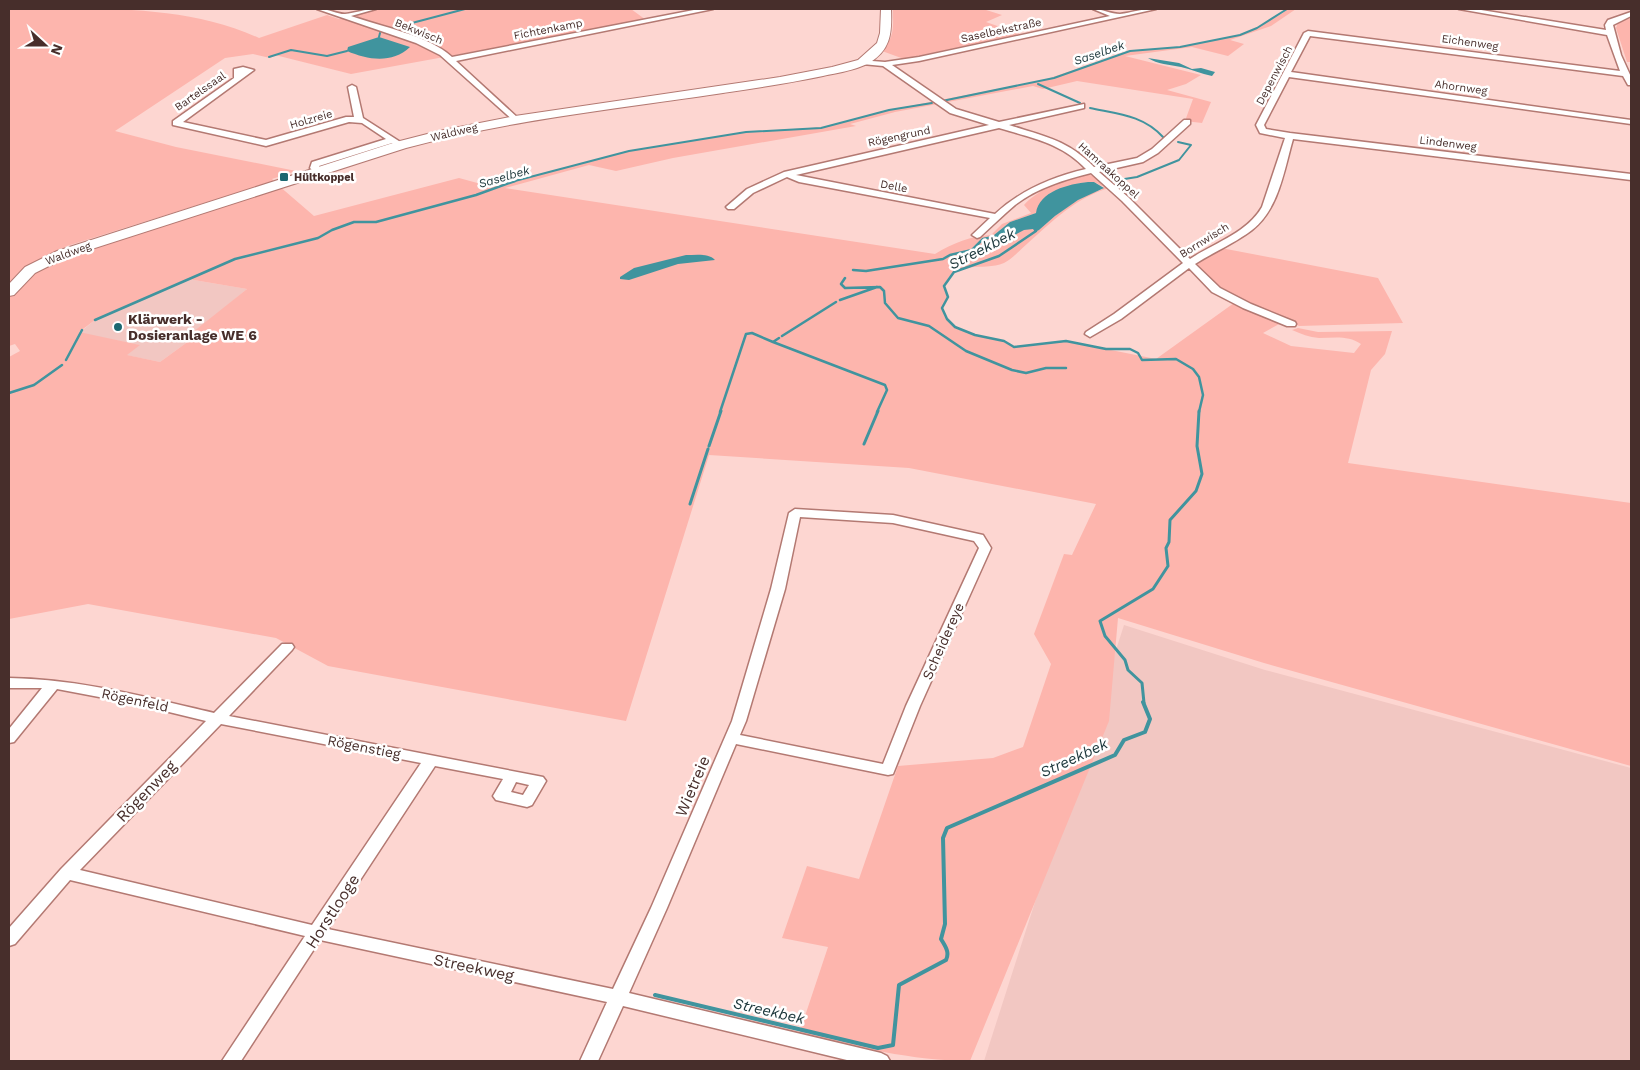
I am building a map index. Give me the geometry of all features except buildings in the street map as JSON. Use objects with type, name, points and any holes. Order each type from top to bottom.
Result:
[{"type":"main road","name":"Waldweg","points":[[9,292],[30,270],[62,254],[396,142],[515,120],[780,81],[862,62],[882,44],[886,33],[886,9]]},
{"type":"street","name":"Bekwisch","points":[[321,9],[419,41],[443,52],[515,120]]},
{"type":"street","points":[[344,16],[373,9]]},
{"type":"street","name":"Fichtenkamp","points":[[451,60],[709,9]]},
{"type":"street","points":[[1096,9],[1120,16]]},
{"type":"street","name":"Saselbekstraße","points":[[885,64],[966,50],[1152,9]]},
{"type":"street","points":[[1463,9],[1611,33]]},
{"type":"street","points":[[1631,14],[1612,22],[1609,26],[1615,52],[1631,83]]},
{"type":"street","name":"Depenwisch","points":[[1263,131],[1260,125],[1308,33],[1313,32]]},
{"type":"street","name":"Eichenweg","points":[[1313,32],[1625,74]]},
{"type":"street","name":"Hamraakoppel","points":[[862,62],[885,64],[953,111],[1066,147],[1077,154],[1092,170],[1125,198],[1216,290],[1247,306],[1290,324]]},
{"type":"street","name":"Ahornweg","points":[[1286,74],[1631,122]]},
{"type":"street","name":"Bartelssaal","points":[[238,79],[176,123],[261,142],[270,142]]},
{"type":"street","points":[[352,87],[359,120],[364,121],[396,142]]},
{"type":"street","name":"Rögengrund","points":[[732,207],[742,195],[760,184],[787,174],[1081,106]]},
{"type":"street","name":"Holzreie","points":[[270,142],[349,120],[359,120]]},
{"type":"street","points":[[977,235],[1014,202],[1036,189],[1092,170],[1132,163],[1146,158],[1187,122]]},
{"type":"street","name":"Lindenweg","points":[[1263,131],[1290,136],[1631,177]]},
{"type":"street","name":"Bornwisch","points":[[1090,334],[1107,324],[1189,264],[1250,226],[1262,215],[1290,136]]},
{"type":"street","name":"Delle","points":[[787,174],[799,179],[997,217]]},
{"type":"street","name":"Wietreie","points":[[589,1061],[659,908],[739,721],[778,590],[795,513]]},
{"type":"street","name":"Scheidereye","points":[[732,738],[888,770],[913,706],[984,548],[979,538],[893,519],[795,513]]},
{"type":"street","name":"Rögenweg","points":[[9,939],[67,873],[215,718],[287,647]]},
{"type":"street","name":"Rögenfeld","points":[[9,683],[54,684],[136,699],[215,718]]},
{"type":"street","points":[[9,738],[54,684]]},
{"type":"street","name":"Rögenstieg","points":[[215,718],[512,776]]},
{"type":"street","name":"Horstlooge","points":[[231,1061],[318,933],[431,760]]},
{"type":"street","name":"Streekweg","points":[[67,873],[318,933],[617,997],[881,1061]]},
{"type":"shaded area","points":[[9,9],[104,9],[168,13],[230,27],[259,38],[327,15],[339,19],[378,9],[631,9],[646,20],[351,74],[275,55],[270,58],[253,54],[225,58],[115,131],[176,147],[296,171],[272,179],[274,181],[67,246],[20,271],[9,284]]},
{"type":"shaded area","points":[[893,9],[983,9],[1002,15],[986,22],[1020,34],[904,59],[882,51],[891,36]]},
{"type":"shaded area","points":[[1287,9],[1296,9],[1271,26],[1230,40],[1244,44],[1228,56],[1192,47],[1125,56],[1201,75],[1186,84],[1167,90],[1211,102],[1202,123],[1185,121],[1193,99],[1077,81],[1043,89],[1033,86],[895,112],[850,124],[856,126],[673,158],[616,171],[589,165],[505,188],[935,254],[962,241],[991,235],[1002,224],[1031,213],[1024,205],[1029,200],[1065,179],[1083,175],[1095,177],[1109,188],[1097,192],[1065,211],[1007,261],[996,265],[962,269],[949,277],[944,286],[948,297],[942,308],[945,317],[955,327],[973,334],[1004,341],[1014,347],[1066,341],[1156,359],[1234,303],[1281,323],[1263,333],[1291,346],[1354,353],[1361,344],[1351,339],[1312,337],[1292,330],[1298,328],[1318,332],[1392,331],[1385,354],[1371,370],[1348,463],[1631,503],[1631,766],[1264,663],[1118,618],[1109,721],[970,1061],[948,1060],[905,1056],[799,1034],[828,947],[782,938],[807,866],[859,879],[898,766],[993,758],[1023,747],[1051,664],[1034,634],[1064,554],[1072,555],[1096,504],[909,468],[709,455],[626,721],[328,666],[276,638],[88,604],[9,619],[9,357],[20,351],[15,344],[9,346],[9,292],[30,270],[278,185],[314,216],[459,178],[492,187],[634,150],[746,132],[825,127],[889,110],[1044,80],[1130,51],[1180,47],[1240,35],[1257,28]],"holes":[[[1094,182],[1104,187],[1068,206],[1039,230],[1033,228],[994,235],[1010,222],[1036,213],[1050,193],[1080,183]],[[188,279],[247,289],[188,336],[193,338],[160,362],[127,355],[140,345],[79,332],[95,320]]]},
{"type":"shaded area","points":[[1631,18],[1631,62],[1627,62],[1616,28],[1618,22]]},
{"type":"shaded area","points":[[1221,248],[1378,278],[1403,323],[1299,326],[1221,289],[1197,264]]},
{"type":"shaded area","points":[[188,279],[247,289],[189,337],[193,338],[160,362],[126,355],[139,345],[79,333],[95,320]]},
{"type":"shaded area","points":[[1124,625],[1265,670],[1631,768],[1631,1061],[984,1061]]},
{"type":"water","points":[[379,37],[410,47],[396,56],[380,59],[363,57],[347,51],[348,47]]},
{"type":"water","points":[[1148,58],[1179,63],[1192,69],[1201,68],[1215,72],[1212,76],[1159,63]]},
{"type":"water","points":[[1094,182],[1104,188],[1078,200],[1039,230],[1035,232],[1033,229],[1024,230],[1007,239],[996,238],[994,235],[1010,222],[1036,213],[1038,205],[1043,199],[1056,190]]},
{"type":"water","points":[[686,255],[706,255],[715,260],[678,264],[629,280],[620,279],[620,277],[634,268]]},
{"type":"waterway","points":[[393,28],[465,9]]},
{"type":"waterway","name":"Saselbek","points":[[942,101],[1054,78],[1130,51],[1180,47],[1240,35],[1257,28],[1287,9]]},
{"type":"waterway","points":[[379,37],[380,33]]},
{"type":"waterway","points":[[269,57],[291,50],[327,56],[347,51]]},
{"type":"waterway","name":"Streekbek","points":[[1038,84],[1080,103]]},
{"type":"waterway","name":"Saselbek","points":[[511,182],[629,151],[746,132],[821,128],[889,110],[932,103]]},
{"type":"waterway","name":"Streekbek","points":[[1090,108],[1130,116],[1147,124],[1163,137]]},
{"type":"waterway","name":"Streekbek","points":[[1112,181],[1137,177],[1179,160],[1191,145],[1178,142]]},
{"type":"waterway","name":"Saselbek","points":[[95,320],[235,259],[318,238],[332,230],[354,222],[376,222],[476,195],[515,181]]},
{"type":"waterway","name":"Streekbek","points":[[1036,231],[999,256],[954,272],[944,286],[948,297],[942,308],[947,319],[955,327],[975,335],[1004,341],[1014,347],[1066,341],[1106,349],[1130,349],[1138,353],[1142,360],[1176,359],[1193,369],[1199,377],[1203,395],[1199,412]]},
{"type":"waterway","points":[[853,270],[866,271],[943,259],[950,255],[972,250],[983,239],[998,236]]},
{"type":"waterway","points":[[845,278],[841,284],[845,288],[877,287]]},
{"type":"waterway","points":[[840,300],[877,287]]},
{"type":"waterway","points":[[877,287],[880,287],[884,291],[885,303],[898,318],[929,326],[966,351],[1012,370],[1026,373],[1046,368],[1066,368]]},
{"type":"waterway","points":[[782,336],[836,302]]},
{"type":"waterway","name":"Saselbek","points":[[66,360],[82,330]]},
{"type":"waterway","points":[[720,412],[746,334],[752,333],[773,342]]},
{"type":"waterway","points":[[773,342],[779,338]]},
{"type":"waterway","points":[[773,342],[885,385],[887,390],[877,412]]},
{"type":"waterway","name":"Saselbek","points":[[9,393],[34,385],[62,365]]},
{"type":"waterway","points":[[709,446],[721,411]]},
{"type":"waterway","points":[[864,444],[878,411]]},
{"type":"waterway","name":"Streekbek","points":[[1144,703],[1142,683],[1128,670],[1125,660],[1105,636],[1100,621],[1153,589],[1168,566],[1166,548],[1169,542],[1170,520],[1196,491],[1202,474],[1197,446],[1199,411]]},
{"type":"waterway","points":[[690,504],[708,449]]},
{"type":"waterway","name":"Streekbek","points":[[655,995],[878,1048],[893,1045],[899,985],[946,960],[947,957],[946,949],[941,939],[945,924],[943,838],[947,828],[1115,755],[1124,740],[1145,732],[1150,719],[1143,702]]},
{"type":"place","name":"Hültkoppel","points":[[284,177]]},
{"type":"place","name":"Klärwerk - Dosieranlage WE 6","points":[[118,327]]}]
